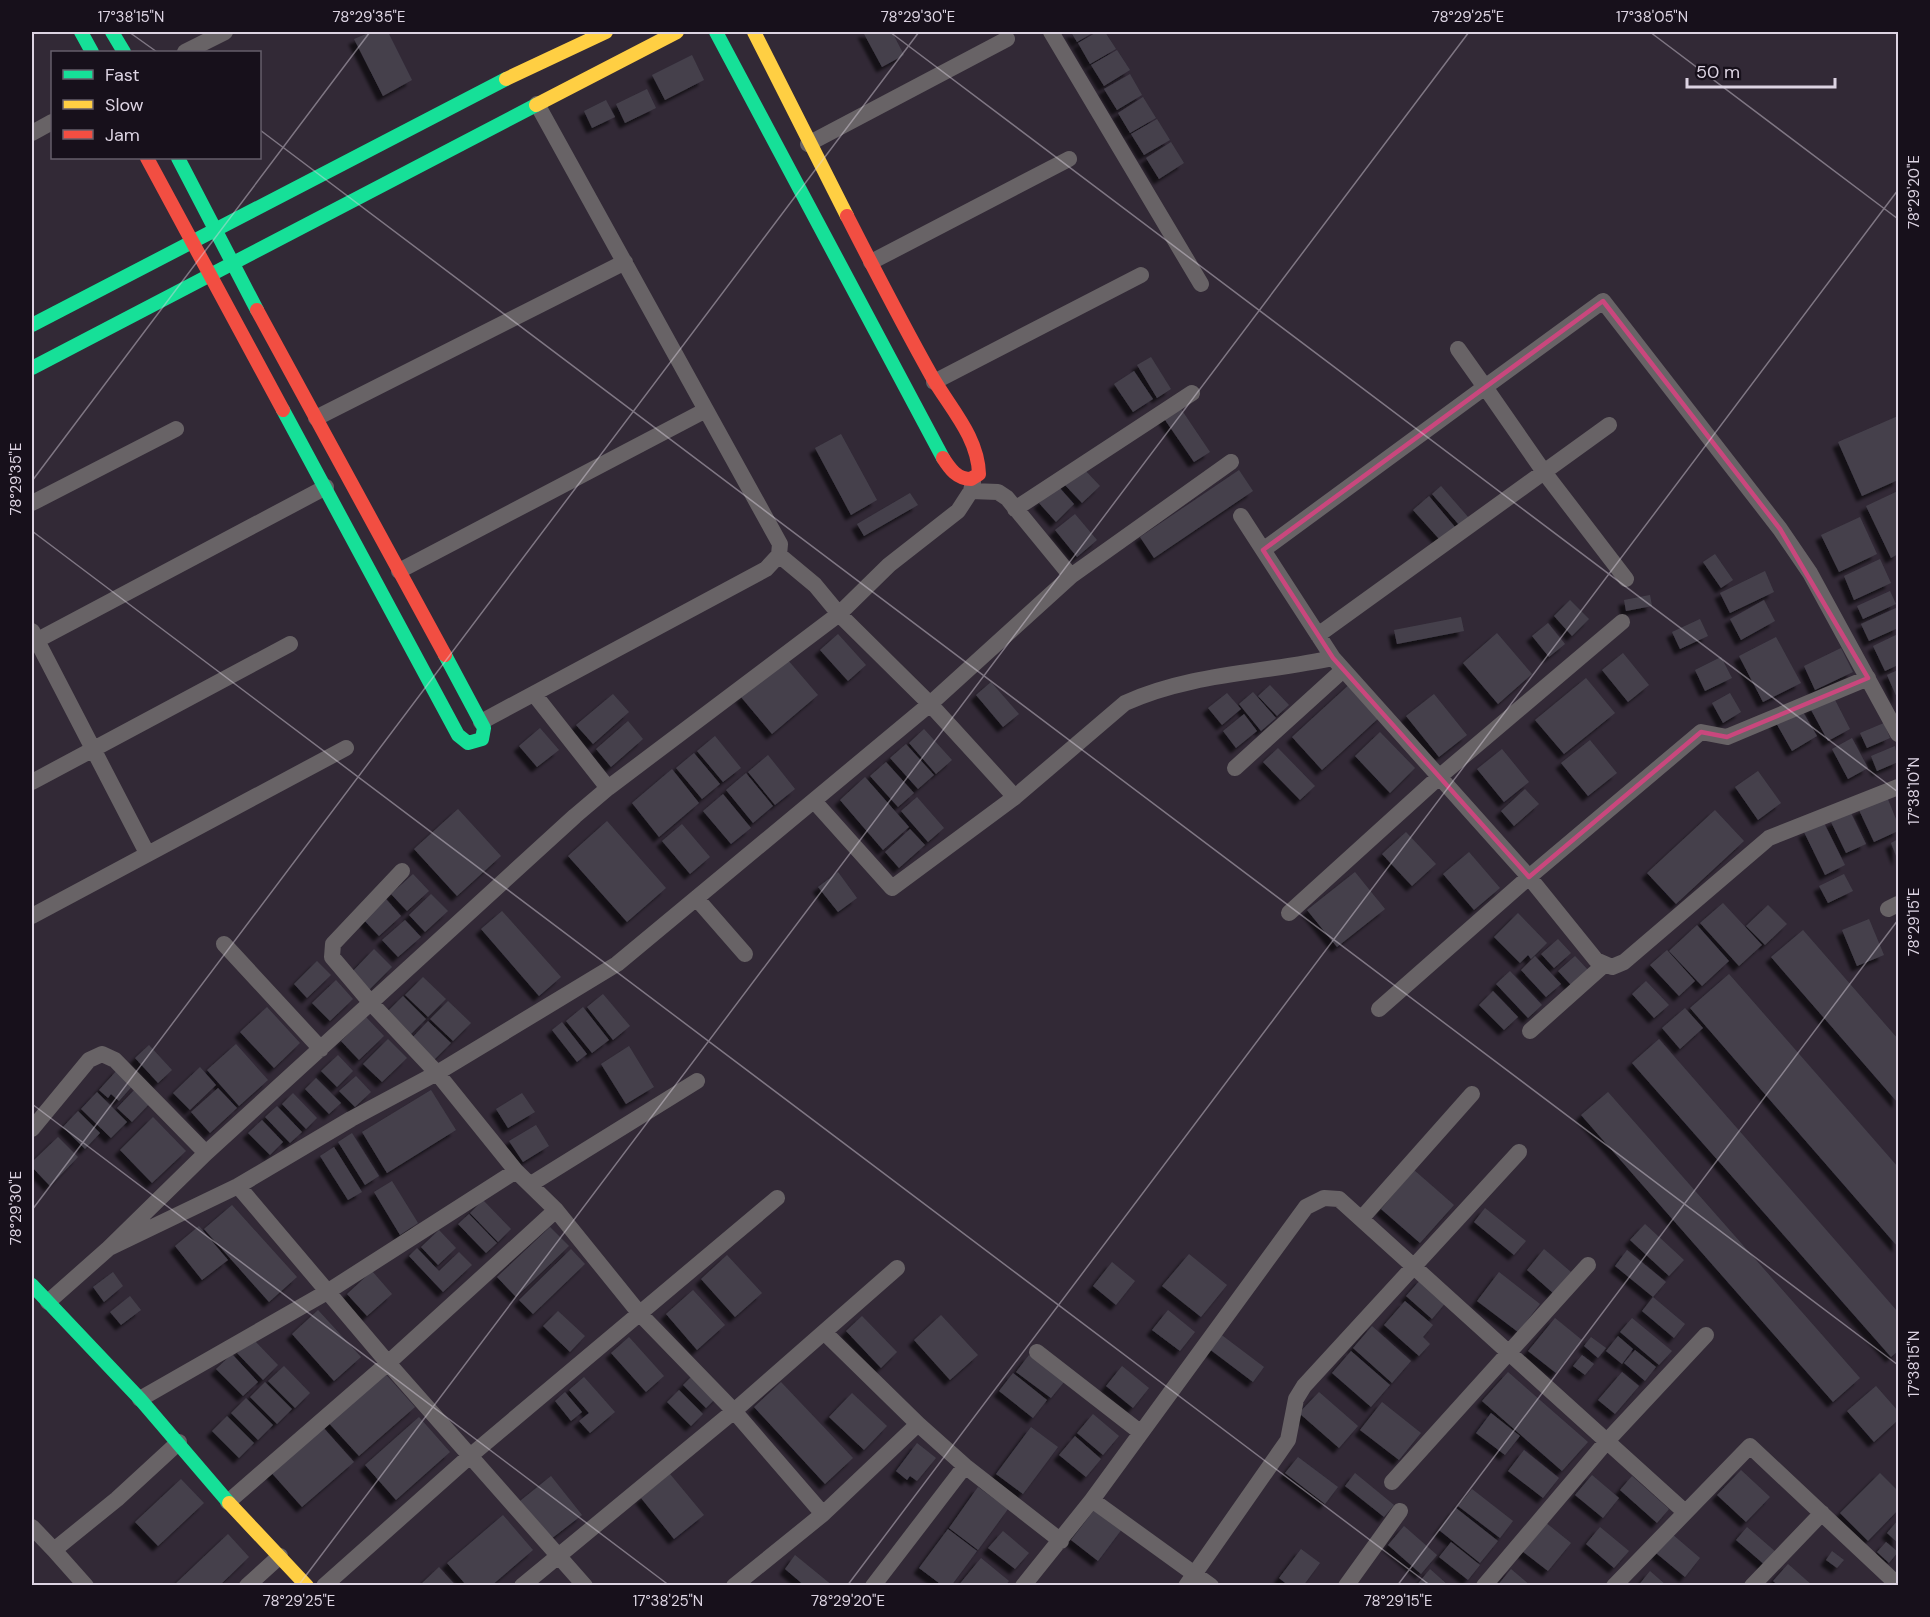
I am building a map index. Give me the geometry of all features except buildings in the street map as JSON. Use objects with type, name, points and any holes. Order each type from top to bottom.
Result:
[{"type":"street","points":[[81,32],[91,51]]},
{"type":"street","points":[[112,32],[123,51]]},
{"type":"street","points":[[187,51],[225,32]]},
{"type":"street","points":[[32,325],[529,67],[606,32]]},
{"type":"street","points":[[32,368],[231,262],[677,32]]},
{"type":"street","points":[[716,32],[949,468],[972,485],[998,492],[1071,576]]},
{"type":"street","points":[[48,1302],[109,1248],[206,1153],[608,788],[839,614],[889,565],[958,512],[979,474],[978,456],[934,382],[808,144],[754,32]]},
{"type":"street","points":[[1051,32],[1202,284]]},
{"type":"street","points":[[808,144],[1007,39]]},
{"type":"street","points":[[481,722],[766,569],[779,555],[780,544],[537,104]]},
{"type":"street","points":[[32,133],[51,123]]},
{"type":"street","points":[[148,159],[458,735],[468,743],[476,743],[484,734],[481,722],[231,262],[178,159]]},
{"type":"street","points":[[871,262],[1069,159]]},
{"type":"street","points":[[316,418],[625,262]]},
{"type":"street","points":[[934,382],[1141,275]]},
{"type":"street","points":[[1263,550],[1603,301],[1780,529],[1810,573],[1898,731]]},
{"type":"street","points":[[1458,349],[1544,472],[1626,579]]},
{"type":"street","points":[[1015,509],[1192,393]]},
{"type":"street","points":[[399,571],[706,410]]},
{"type":"street","points":[[1318,635],[1609,425]]},
{"type":"street","points":[[32,503],[176,429]]},
{"type":"street","points":[[109,1248],[238,1186],[351,1119],[438,1073],[617,964],[930,704],[1071,576],[1231,462]]},
{"type":"street","points":[[147,854],[33,638],[326,487]]},
{"type":"street","points":[[1241,516],[1338,664],[1529,877],[1596,960],[1612,967],[1624,962],[1769,838],[1899,788]]},
{"type":"street","points":[[779,555],[815,585],[839,614],[930,704],[1015,797]]},
{"type":"street","points":[[1289,913],[1439,777],[1622,622]]},
{"type":"street","points":[[32,782],[290,644]]},
{"type":"street","points":[[1235,768],[1338,664]]},
{"type":"street","points":[[814,801],[892,888],[1015,797],[1125,703],[1147,693],[1191,680],[1338,664]]},
{"type":"street","points":[[1379,1009],[1529,877],[1701,732],[1727,737],[1868,678]]},
{"type":"street","points":[[534,694],[608,788]]},
{"type":"street","points":[[32,916],[346,748]]},
{"type":"street","points":[[402,871],[333,944],[332,957],[371,1003],[438,1073],[516,1171],[556,1210],[640,1314],[734,1411],[822,1514]]},
{"type":"street","points":[[697,899],[745,954]]},
{"type":"street","points":[[224,944],[321,1049]]},
{"type":"street","points":[[1530,1031],[1605,964]]},
{"type":"street","points":[[32,1129],[90,1060],[102,1054],[115,1060],[206,1153]]},
{"type":"street","points":[[531,1184],[697,1082]]},
{"type":"street","points":[[1361,1219],[1472,1095]]},
{"type":"street","points":[[1190,1580],[1288,1440],[1296,1399],[1304,1386],[1519,1152]]},
{"type":"street","points":[[140,1399],[327,1292],[516,1171]]},
{"type":"street","points":[[238,1186],[388,1363],[585,1586]]},
{"type":"street","points":[[324,1586],[470,1456],[777,1198]]},
{"type":"street","points":[[1023,1586],[1092,1500],[1306,1207],[1324,1198],[1338,1199],[1361,1219],[1685,1512]]},
{"type":"street","points":[[228,1502],[388,1363],[556,1210]]},
{"type":"street","points":[[1392,1482],[1588,1265]]},
{"type":"street","points":[[522,1586],[734,1411],[897,1268]]},
{"type":"street","points":[[32,1285],[140,1399],[228,1502],[307,1586]]},
{"type":"street","points":[[824,1332],[918,1424],[965,1466],[1060,1541]]},
{"type":"street","points":[[1484,1586],[1607,1441],[1706,1335]]},
{"type":"street","points":[[1037,1352],[1140,1432]]},
{"type":"street","points":[[734,1586],[822,1514],[918,1424]]},
{"type":"street","points":[[54,1550],[117,1499],[178,1442]]},
{"type":"street","points":[[1614,1586],[1750,1446],[1899,1585]]},
{"type":"street","points":[[873,1586],[965,1466]]},
{"type":"street","points":[[1092,1500],[1190,1580],[1211,1586]]},
{"type":"street","points":[[1346,1586],[1400,1511]]},
{"type":"street","points":[[1752,1586],[1822,1513]]},
{"type":"street","points":[[32,1527],[86,1586]]},
{"type":"street","points":[[247,1586],[280,1556]]},
{"type":"highlighted area","points":[[1603,301],[1780,529],[1868,678],[1727,737],[1701,732],[1529,877],[1333,658],[1263,550]]},
{"type":"traffic: fast","points":[[81,32],[91,51]]},
{"type":"traffic: fast","points":[[112,32],[123,51]]},
{"type":"traffic: fast","points":[[716,32],[943,458]]},
{"type":"traffic: fast","points":[[32,325],[506,79]]},
{"type":"traffic: fast","points":[[32,368],[536,105]]},
{"type":"traffic: fast","points":[[179,159],[257,310]]},
{"type":"traffic: fast","points":[[283,410],[458,735],[468,743],[482,739],[484,728],[445,655]]},
{"type":"traffic: fast","points":[[32,1285],[140,1399],[229,1503]]},
{"type":"traffic: slow","points":[[506,79],[606,32]]},
{"type":"traffic: slow","points":[[536,105],[677,32]]},
{"type":"traffic: slow","points":[[754,32],[847,216]]},
{"type":"traffic: slow","points":[[229,1503],[307,1586]]},
{"type":"traffic: jam","points":[[148,159],[283,410]]},
{"type":"traffic: jam","points":[[847,216],[931,375],[968,434],[974,447],[979,474],[966,479],[951,469],[943,458]]},
{"type":"traffic: jam","points":[[257,310],[445,655]]}]
